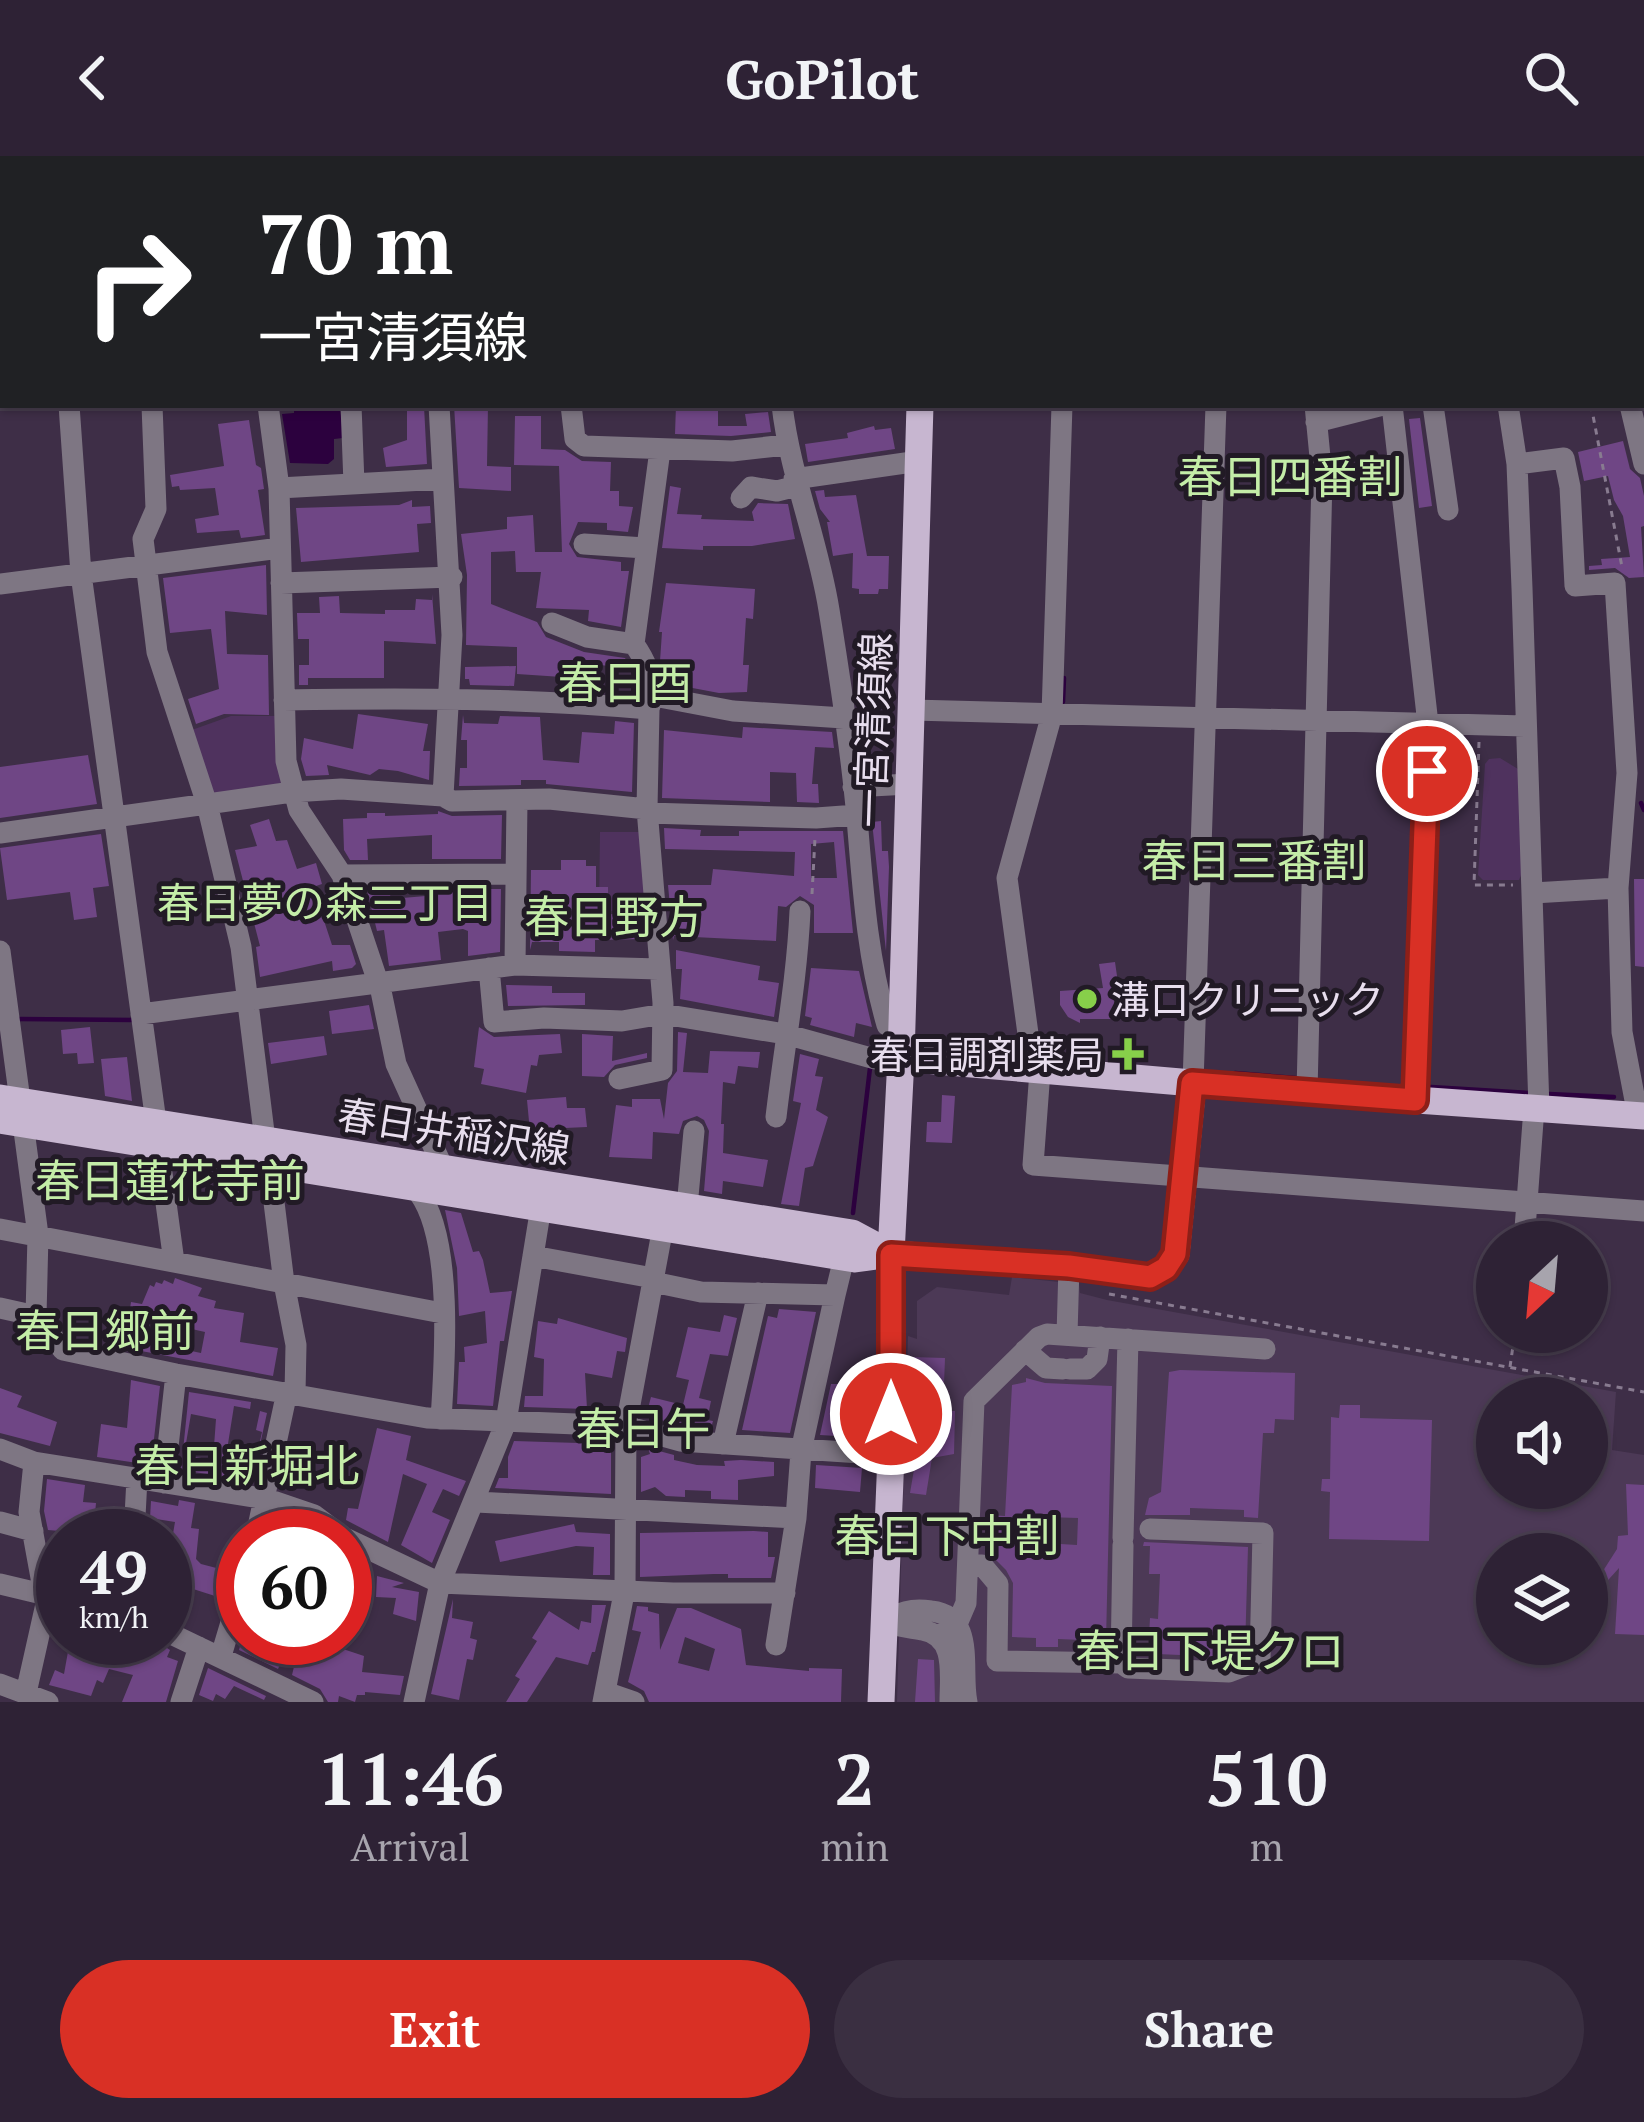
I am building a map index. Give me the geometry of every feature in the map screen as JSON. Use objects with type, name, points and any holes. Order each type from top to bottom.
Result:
[{"type":"main road","name":"一宮清須線","points":[[891,1255],[920,408]]},
{"type":"main road","points":[[901,1058],[1641,1116]]},
{"type":"main road","points":[[881,1702],[891,1455],[891,1255],[1069,1266],[1150,1277],[1166,1268],[1175,1254],[1192,1083]]},
{"type":"main road","name":"春日井稲沢線","points":[[11,1110],[852,1233],[891,1255]]},
{"type":"main road","name":"春日井稲沢線","points":[[267,1151],[419,1187],[844,1258],[891,1255]]},
{"type":"street","points":[[69,408],[81,574],[174,1262]]},
{"type":"street","points":[[152,408],[156,509],[143,539],[157,652],[207,804],[241,947],[296,1345],[291,1392],[264,1509]]},
{"type":"street","points":[[268,408],[279,488],[286,761],[292,793],[342,875],[396,1064],[444,1170]]},
{"type":"street","points":[[351,408],[354,484]]},
{"type":"street","points":[[439,408],[452,577],[443,796]]},
{"type":"street","points":[[571,408],[575,439],[584,446],[732,451],[786,445]]},
{"type":"street","points":[[782,408],[786,445],[828,601],[857,815],[862,910],[872,973],[887,1025],[902,1026]]},
{"type":"street","points":[[1062,408],[1052,714],[1007,878],[1036,1071],[1033,1165],[1644,1211]]},
{"type":"street","points":[[1192,1083],[1216,408]]},
{"type":"street","points":[[1307,1092],[1319,721],[1322,478],[1316,413],[1358,408]]},
{"type":"street","points":[[1392,408],[1428,724],[1415,1100]]},
{"type":"street","points":[[1433,408],[1448,510]]},
{"type":"street","points":[[1508,408],[1516,464],[1533,889],[1537,1108],[1526,1221]]},
{"type":"street","points":[[1631,408],[1643,450]]},
{"type":"street","points":[[619,1079],[662,1070],[663,1014],[647,811],[651,703],[646,662],[634,644],[660,450]]},
{"type":"street","points":[[1516,464],[1564,458],[1576,586],[1615,583],[1628,772],[1618,888],[1622,1032],[1641,1116]]},
{"type":"street","points":[[741,498],[752,488],[777,490],[919,461]]},
{"type":"street","points":[[279,488],[443,479]]},
{"type":"street","points":[[584,544],[645,548]]},
{"type":"street","points":[[0,584],[280,548]]},
{"type":"street","points":[[281,583],[452,577]]},
{"type":"street","points":[[552,622],[586,637],[634,644]]},
{"type":"street","points":[[284,700],[540,699],[844,718]]},
{"type":"street","points":[[912,710],[1525,726]]},
{"type":"street","points":[[853,787],[909,784]]},
{"type":"street","points":[[0,833],[341,788],[452,800],[518,800],[647,811],[816,818],[857,815]]},
{"type":"street","points":[[515,965],[518,800]]},
{"type":"street","points":[[342,875],[516,874]]},
{"type":"street","points":[[1533,889],[1618,888]]},
{"type":"street","points":[[776,1117],[798,967],[800,911]]},
{"type":"street","points":[[0,951],[11,1110],[38,1235],[36,1316]]},
{"type":"street","points":[[141,1015],[515,965],[659,969]]},
{"type":"street","points":[[489,968],[494,1022],[544,1018],[622,1022],[663,1014],[785,1034],[875,1059],[901,1058]]},
{"type":"street","points":[[687,1207],[694,1131]]},
{"type":"street","points":[[419,1187],[433,1212],[438,1240],[445,1360],[441,1419]]},
{"type":"street","points":[[414,1702],[440,1582],[506,1422],[541,1207]]},
{"type":"street","points":[[634,1702],[604,1697],[626,1588],[626,1426],[663,1227]]},
{"type":"street","points":[[0,1228],[442,1313]]},
{"type":"street","points":[[533,1256],[701,1292],[835,1295]]},
{"type":"street","points":[[776,1645],[796,1519],[801,1451],[844,1258]]},
{"type":"street","points":[[1067,1335],[1069,1266]]},
{"type":"street","points":[[723,1444],[758,1293]]},
{"type":"street","points":[[0,1308],[36,1316],[64,1350],[441,1419],[626,1426],[680,1441],[891,1455]]},
{"type":"street","points":[[947,1630],[966,1603],[974,1401],[1025,1350],[1047,1334],[1265,1349]]},
{"type":"street","points":[[1025,1350],[1046,1369],[1088,1369],[1097,1359],[1100,1337]]},
{"type":"street","points":[[1120,1663],[1133,1534],[1128,1340]]},
{"type":"street","points":[[164,1483],[176,1374]]},
{"type":"street","points":[[0,1449],[34,1462],[267,1499],[296,1509]]},
{"type":"street","points":[[34,1462],[29,1513],[36,1541]]},
{"type":"street","points":[[135,1509],[137,1478]]},
{"type":"street","points":[[476,1502],[796,1519]]},
{"type":"street","points":[[0,1522],[33,1531]]},
{"type":"street","points":[[968,1564],[982,1565],[998,1584],[997,1660],[1229,1672],[1260,1660],[1263,1532],[1133,1534]]},
{"type":"street","points":[[372,1550],[440,1582],[784,1593]]},
{"type":"street","points":[[0,1584],[36,1592]]},
{"type":"street","points":[[884,1622],[903,1610],[940,1612],[947,1630],[950,1702]]},
{"type":"street","points":[[947,1630],[965,1649],[967,1702]]},
{"type":"street","points":[[192,1643],[216,1654]]},
{"type":"street","points":[[181,1702],[200,1647]]},
{"type":"street","points":[[26,1693],[36,1656]]},
{"type":"street","points":[[239,1665],[313,1702]]},
{"type":"street","points":[[0,1684],[48,1702]]},
{"type":"path","points":[[1593,408],[1624,573],[1615,583]]},
{"type":"path","points":[[1480,725],[1474,885],[1533,889]]},
{"type":"path","points":[[800,911],[812,910],[816,818]]},
{"type":"path","points":[[1102,1271],[1105,1291],[1112,1296],[1644,1392]]},
{"type":"path","points":[[1510,1369],[1512,1353]]},
{"type":"shaded area","points":[[294,408],[340,408],[343,438],[334,439],[334,459],[328,464],[290,463],[282,414],[294,413]]},
{"type":"shaded area","points":[[231,716],[278,716],[281,783],[217,797],[210,792],[189,731]]},
{"type":"shaded area","points":[[1500,758],[1518,769],[1519,880],[1483,880],[1478,875],[1485,764]]},
{"type":"shaded area","points":[[600,832],[644,832],[649,911],[599,911]]},
{"type":"shaded area","points":[[1012,1277],[1079,1284],[1080,1293],[1107,1300],[1533,1377],[1476,1377],[1476,1509],[1608,1509],[1608,1391],[1616,1392],[1612,1450],[1644,1455],[1644,1702],[897,1702],[908,1336],[917,1339],[917,1301],[937,1287],[1009,1295]]},
{"type":"building","points":[[407,408],[424,408],[427,464],[386,467],[383,448],[407,440]]},
{"type":"building","points":[[454,408],[488,408],[487,466],[511,467],[511,491],[459,488]]},
{"type":"building","points":[[676,408],[718,408],[718,426],[747,426],[745,414],[768,412],[771,432],[731,436],[675,434]]},
{"type":"building","points":[[515,416],[541,416],[541,449],[565,450],[582,461],[611,462],[610,491],[619,491],[619,506],[633,507],[628,532],[607,530],[607,523],[578,522],[569,544],[577,557],[621,562],[621,571],[629,571],[621,627],[588,621],[589,610],[536,608],[541,572],[516,572],[515,551],[491,552],[491,604],[537,622],[546,637],[584,652],[625,658],[631,669],[563,660],[562,677],[517,674],[517,647],[466,645],[467,575],[461,534],[507,529],[507,517],[533,515],[535,552],[562,552],[559,466],[514,465]]},
{"type":"building","points":[[1420,418],[1432,506],[1419,508],[1409,419]]},
{"type":"building","points":[[249,420],[264,489],[258,490],[265,535],[241,538],[239,530],[197,533],[195,519],[219,515],[215,488],[180,490],[172,487],[170,475],[224,466],[218,424]]},
{"type":"building","points":[[874,426],[875,430],[891,428],[895,449],[808,462],[805,444],[848,438],[847,433]]},
{"type":"building","points":[[1623,441],[1644,496],[1644,577],[1629,578],[1615,568],[1589,570],[1589,566],[1602,565],[1601,559],[1630,557],[1623,516],[1608,476],[1584,481],[1578,452]]},
{"type":"building","points":[[670,486],[681,488],[677,514],[702,515],[701,519],[754,521],[752,512],[758,503],[788,504],[795,539],[752,546],[703,546],[703,550],[662,548]]},
{"type":"building","points":[[824,490],[825,497],[856,495],[867,556],[889,556],[888,589],[859,594],[859,589],[852,588],[853,553],[833,556],[830,522],[815,491]]},
{"type":"building","points":[[412,500],[412,507],[430,506],[431,523],[417,524],[419,552],[301,562],[296,508],[399,505]]},
{"type":"building","points":[[266,565],[267,615],[225,611],[227,654],[268,655],[269,715],[224,714],[196,724],[188,699],[219,689],[211,629],[170,633],[163,578]]},
{"type":"building","points":[[666,583],[755,589],[753,619],[746,618],[743,665],[749,665],[747,692],[719,693],[666,683],[659,632]]},
{"type":"building","points":[[432,594],[436,644],[384,641],[384,678],[308,678],[308,685],[299,685],[299,665],[309,665],[309,639],[298,639],[297,613],[320,613],[319,597],[339,596],[340,613],[385,614],[385,610],[415,610],[416,599],[432,600]]},
{"type":"building","points":[[516,666],[514,686],[470,685],[465,679],[465,667]]},
{"type":"building","points":[[358,714],[428,724],[423,751],[430,751],[429,780],[398,771],[379,769],[370,775],[327,765],[329,775],[306,776],[301,759],[304,738],[353,749]]},
{"type":"building","points":[[463,715],[464,723],[498,724],[500,716],[540,717],[543,760],[579,763],[582,732],[614,734],[615,721],[634,723],[632,792],[546,784],[546,780],[459,786],[460,768],[467,768],[467,740],[461,740]]},
{"type":"building","points":[[743,727],[832,732],[834,748],[815,747],[812,784],[818,784],[819,803],[797,802],[796,773],[770,772],[770,802],[662,798],[664,730],[742,738]]},
{"type":"building","points":[[88,755],[97,804],[0,818],[0,767]]},
{"type":"building","points":[[438,811],[452,816],[502,815],[501,859],[432,859],[432,835],[367,839],[368,860],[350,860],[344,850],[343,819],[367,818],[367,813]]},
{"type":"building","points":[[269,819],[276,841],[287,840],[297,869],[316,863],[322,884],[313,887],[332,945],[350,945],[356,964],[352,968],[333,971],[332,961],[260,977],[256,947],[260,946],[235,850],[257,846],[250,825]]},
{"type":"building","points":[[881,821],[882,851],[888,851],[889,867],[886,951],[872,822]]},
{"type":"building","points":[[664,828],[701,830],[700,836],[739,836],[739,831],[843,831],[853,933],[814,933],[814,905],[800,896],[786,907],[778,906],[776,941],[674,936],[673,940],[668,885],[711,885],[713,869],[794,876],[795,852],[665,849]],"holes":[[[834,842],[837,878],[811,878],[811,844]]]},
{"type":"building","points":[[101,834],[109,886],[93,888],[97,917],[74,920],[70,892],[7,900],[0,848]]},
{"type":"building","points":[[561,860],[586,860],[586,866],[596,866],[596,887],[608,887],[608,914],[641,915],[643,939],[595,940],[595,952],[559,951],[559,942],[532,942],[530,950],[531,870],[561,870]]},
{"type":"building","points":[[1634,879],[1644,879],[1644,967],[1635,966]]},
{"type":"building","points":[[437,889],[501,889],[500,952],[468,956],[468,931],[438,932],[441,960],[389,966],[384,930],[377,931],[367,890],[389,890],[391,899],[437,895]]},
{"type":"building","points":[[676,950],[760,966],[758,980],[779,983],[774,1017],[680,999],[682,969],[676,969]]},
{"type":"building","name":"溝口クリニック","points":[[1115,962],[1114,1019],[1080,1019],[1080,1023],[1068,1017],[1060,1005],[1060,991],[1103,988],[1099,964]]},
{"type":"building","points":[[811,968],[859,971],[872,1027],[856,1023],[854,1037],[810,1025],[812,1018],[805,1016]]},
{"type":"building","points":[[506,985],[552,986],[552,993],[585,993],[585,1005],[508,1006]]},
{"type":"building","points":[[369,1005],[374,1029],[332,1034],[329,1011]]},
{"type":"building","points":[[90,1027],[94,1063],[78,1064],[77,1053],[63,1054],[61,1030]]},
{"type":"building","points":[[479,1027],[494,1037],[560,1034],[562,1053],[539,1055],[537,1066],[531,1065],[526,1093],[481,1084],[484,1069],[474,1067]]},
{"type":"building","points":[[678,1032],[687,1033],[683,1072],[708,1073],[710,1051],[760,1052],[758,1068],[738,1066],[735,1084],[723,1082],[721,1124],[723,1153],[768,1160],[763,1187],[723,1181],[722,1194],[704,1191],[709,1131],[697,1116],[683,1121],[679,1134],[653,1132],[652,1159],[609,1157],[616,1105],[632,1107],[632,1099],[660,1099],[664,1119],[668,1083],[677,1071]]},
{"type":"building","points":[[582,1034],[613,1036],[612,1061],[647,1053],[647,1058],[615,1065],[604,1077],[582,1076]]},
{"type":"building","points":[[324,1036],[327,1055],[271,1064],[268,1043]]},
{"type":"building","points":[[800,1054],[819,1059],[815,1076],[823,1077],[816,1110],[828,1117],[813,1166],[805,1168],[799,1206],[781,1204],[801,1103],[793,1101]]},
{"type":"building","points":[[127,1057],[132,1101],[105,1096],[101,1059]]},
{"type":"building","points":[[942,1095],[955,1096],[952,1143],[926,1142],[927,1122],[941,1122]]},
{"type":"building","points":[[566,1097],[567,1108],[585,1108],[587,1127],[565,1128],[568,1165],[533,1164],[527,1100]]},
{"type":"building","points":[[445,1210],[461,1213],[473,1252],[479,1251],[483,1260],[490,1293],[512,1291],[504,1341],[500,1341],[493,1406],[457,1404],[464,1347],[487,1343],[485,1311],[459,1316],[457,1268]]},
{"type":"building","points":[[175,1278],[202,1288],[198,1296],[216,1301],[214,1308],[244,1313],[240,1342],[278,1348],[273,1376],[136,1350],[138,1340],[201,1353],[205,1332],[129,1315],[131,1302],[142,1304],[150,1285],[164,1280],[173,1284]]},
{"type":"building","points":[[779,1309],[816,1312],[790,1433],[742,1430],[768,1316],[777,1318]]},
{"type":"building","points":[[724,1315],[737,1318],[728,1356],[710,1354],[699,1398],[711,1401],[707,1420],[713,1421],[711,1428],[646,1416],[651,1397],[683,1405],[689,1380],[676,1377],[688,1327],[720,1332]]},
{"type":"building","points":[[558,1318],[627,1338],[625,1352],[617,1351],[612,1378],[585,1373],[587,1409],[524,1407],[525,1396],[543,1396],[544,1359],[534,1357],[538,1321],[557,1324]]},
{"type":"building","points":[[911,1357],[945,1358],[943,1411],[955,1411],[954,1454],[932,1458],[926,1495],[910,1493],[917,1452],[909,1452]]},
{"type":"building","points":[[1169,1372],[1295,1373],[1294,1420],[1275,1419],[1274,1433],[1263,1433],[1258,1518],[1244,1517],[1244,1510],[1190,1508],[1190,1515],[1145,1515],[1149,1498],[1161,1492]]},
{"type":"building","points":[[1026,1378],[1112,1386],[1106,1641],[1058,1639],[1058,1647],[1036,1647],[1036,1638],[1012,1637],[1013,1583],[987,1551],[988,1515],[1005,1516],[1012,1385]],"holes":[[[1046,1517],[1078,1518],[1077,1545],[1044,1543]]]},
{"type":"building","points":[[131,1380],[160,1386],[151,1465],[97,1457],[101,1424],[127,1428]]},
{"type":"building","points":[[831,1384],[841,1384],[841,1409],[853,1409],[853,1437],[820,1435]]},
{"type":"building","points":[[0,1388],[22,1396],[17,1407],[57,1422],[50,1446],[0,1433]]},
{"type":"building","points":[[189,1392],[251,1402],[250,1409],[234,1406],[227,1450],[257,1455],[260,1411],[267,1413],[252,1481],[181,1470]],"holes":[[[191,1414],[216,1419],[213,1460],[184,1455]]]},
{"type":"building","points":[[1340,1405],[1360,1405],[1360,1418],[1432,1420],[1429,1541],[1329,1539],[1330,1492],[1321,1491],[1322,1479],[1330,1479],[1331,1417],[1339,1418]]},
{"type":"building","points":[[377,1428],[411,1436],[406,1460],[466,1481],[459,1496],[443,1489],[432,1512],[450,1520],[432,1563],[401,1545],[427,1484],[403,1474],[388,1542],[372,1534],[372,1509],[358,1509]]},
{"type":"building","points":[[514,1441],[611,1444],[611,1494],[495,1488],[499,1478],[508,1478]]},
{"type":"building","points":[[648,1448],[697,1465],[774,1462],[774,1476],[738,1480],[738,1500],[711,1499],[711,1491],[685,1490],[685,1497],[666,1496],[655,1487],[641,1492],[641,1457],[650,1454]]},
{"type":"building","points":[[816,1465],[862,1468],[860,1492],[815,1488]]},
{"type":"building","points":[[47,1479],[85,1485],[83,1502],[96,1503],[95,1509],[44,1509]]},
{"type":"building","points":[[1626,1484],[1644,1485],[1644,1635],[1615,1634],[1619,1568],[1608,1580],[1608,1563],[1618,1536],[1628,1535]]},
{"type":"building","points":[[179,1500],[195,1503],[192,1522],[192,1509],[151,1509],[151,1501],[178,1506]]},
{"type":"building","points":[[574,1524],[576,1532],[610,1534],[610,1575],[593,1575],[594,1547],[576,1546],[500,1562],[495,1541]]},
{"type":"building","points":[[192,1528],[199,1529],[196,1559],[216,1568],[215,1596],[192,1589]]},
{"type":"building","points":[[768,1532],[768,1557],[775,1557],[771,1578],[728,1578],[728,1574],[640,1577],[640,1533]]},
{"type":"building","points":[[1144,1542],[1248,1547],[1245,1650],[1227,1657],[1157,1654],[1157,1637],[1149,1636],[1150,1618],[1158,1619],[1160,1574],[1149,1574],[1150,1546],[1143,1546]]},
{"type":"building","points":[[377,1576],[404,1583],[392,1587],[419,1592],[416,1621],[393,1614],[396,1598],[376,1597]]},
{"type":"building","points":[[453,1599],[452,1618],[473,1622],[470,1638],[477,1640],[473,1660],[467,1659],[459,1700],[431,1694]]},
{"type":"building","points":[[592,1605],[606,1605],[588,1665],[556,1657],[527,1702],[506,1702],[520,1679],[515,1676],[537,1641],[532,1638],[549,1611],[579,1630],[581,1621],[591,1623]]},
{"type":"building","points":[[637,1606],[659,1614],[660,1650],[677,1608],[691,1608],[741,1629],[746,1665],[842,1669],[841,1702],[649,1702],[644,1691],[628,1682],[641,1632],[632,1630]],"holes":[[[685,1637],[715,1649],[709,1671],[678,1663]]]},
{"type":"building","points":[[918,1659],[934,1660],[935,1702],[915,1702]]},
{"type":"building","points":[[66,1665],[177,1665],[166,1702],[122,1702],[133,1675],[109,1669],[103,1683],[97,1680],[91,1696],[49,1685],[55,1670],[64,1674]]},
{"type":"building","points":[[294,1665],[363,1665],[362,1672],[404,1676],[400,1695],[365,1692],[355,1702],[339,1696],[338,1702],[328,1702],[320,1689],[292,1675]]},
{"type":"building","points":[[208,1668],[266,1696],[264,1700],[234,1686],[225,1699],[216,1694],[213,1701],[199,1695]]},
{"type":"waterway","points":[[1063,702],[1064,678]]},
{"type":"waterway","points":[[1641,803],[1644,810]]},
{"type":"waterway","points":[[19,1019],[134,1020]]},
{"type":"waterway","points":[[853,1213],[870,1068]]},
{"type":"waterway","points":[[1235,1073],[1295,1078]]},
{"type":"waterway","points":[[1431,1087],[1530,1093]]},
{"type":"waterway","points":[[1549,1094],[1614,1097]]},
{"type":"place","name":"溝口クリニック","points":[[1087,999]]},
{"type":"place","name":"春日調剤薬局","points":[[1128,1054]]},
{"type":"district","name":"春日四番割","points":[[1290,476]]},
{"type":"district","name":"春日酉","points":[[625,682]]},
{"type":"district","name":"春日三番割","points":[[1254,860]]},
{"type":"district","name":"春日夢の森三丁目","points":[[325,902]]},
{"type":"district","name":"春日野方","points":[[614,916]]},
{"type":"district","name":"春日蓮花寺前","points":[[170,1180]]},
{"type":"district","name":"春日郷前","points":[[105,1330]]},
{"type":"district","name":"春日午","points":[[643,1428]]},
{"type":"district","name":"春日新堀北","points":[[247,1465]]},
{"type":"district","name":"春日下中割","points":[[947,1535]]},
{"type":"district","name":"春日下堤クロ","points":[[1210,1650]]},
{"type":"route","points":[[891,1414],[891,1255],[1069,1266],[1150,1277],[1166,1268],[1175,1254],[1192,1083],[1415,1100],[1427,771]]}]
